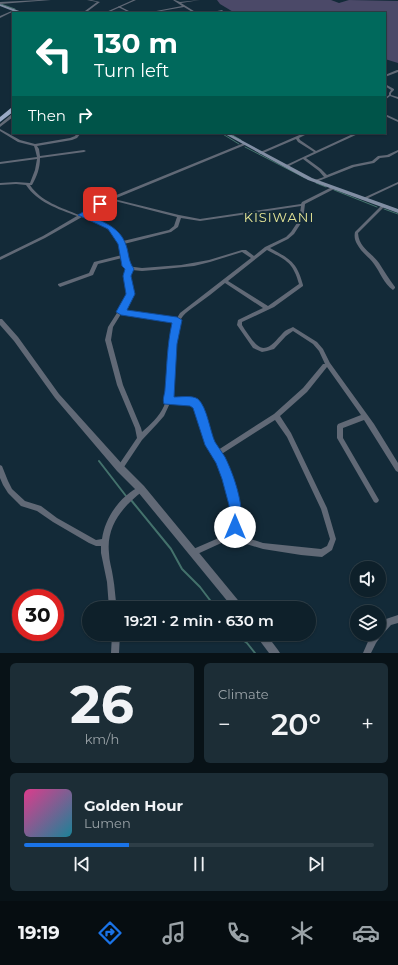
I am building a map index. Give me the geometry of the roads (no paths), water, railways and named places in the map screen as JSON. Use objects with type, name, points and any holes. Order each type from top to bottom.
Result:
[{"type":"main road","points":[[0,4],[19,12]]},
{"type":"main road","points":[[0,114],[12,105]]},
{"type":"main road","points":[[0,120],[12,110]]},
{"type":"main road","points":[[227,134],[260,153],[316,181],[398,211]]},
{"type":"street","points":[[0,4],[50,0]]},
{"type":"street","points":[[88,0],[99,2],[86,11],[88,12]]},
{"type":"street","points":[[106,12],[135,0]]},
{"type":"street","points":[[174,0],[194,12]]},
{"type":"street","points":[[180,4],[199,0]]},
{"type":"street","points":[[152,12],[184,6]]},
{"type":"street","points":[[119,7],[130,12]]},
{"type":"street","points":[[0,16],[15,10]]},
{"type":"street","points":[[216,12],[222,11]]},
{"type":"street","points":[[386,76],[398,71]]},
{"type":"street","points":[[386,86],[395,90]]},
{"type":"street","points":[[386,98],[395,90]]},
{"type":"street","points":[[390,95],[398,98]]},
{"type":"street","points":[[0,126],[12,116]]},
{"type":"street","points":[[386,116],[398,121]]},
{"type":"street","points":[[386,120],[391,118]]},
{"type":"street","points":[[0,130],[20,141],[35,145],[71,139],[79,134]]},
{"type":"street","points":[[260,153],[305,134]]},
{"type":"street","points":[[286,166],[356,134]]},
{"type":"street","points":[[297,138],[299,141],[316,152]]},
{"type":"street","points":[[0,259],[110,199],[244,144]]},
{"type":"street","points":[[0,184],[27,184],[32,182],[38,170],[37,148],[35,145]]},
{"type":"street","points":[[316,181],[353,166],[373,162],[379,157],[388,156],[398,150]]},
{"type":"street","points":[[0,163],[84,151]]},
{"type":"street","points":[[304,158],[320,170],[326,177]]},
{"type":"street","points":[[363,199],[398,183]]},
{"type":"street","points":[[27,184],[32,190],[46,200],[110,228],[122,244],[126,266],[130,269],[195,265],[242,250],[254,258]]},
{"type":"street","points":[[110,199],[179,216],[206,220],[302,205],[333,188]]},
{"type":"street","points":[[120,468],[140,438],[158,420],[168,401],[172,344],[177,320],[189,307],[267,248],[287,238],[293,233],[301,220],[302,205]]},
{"type":"street","points":[[383,206],[356,233],[356,238],[362,249],[376,264],[385,279],[393,288]]},
{"type":"street","points":[[122,244],[170,231],[176,227],[179,216]]},
{"type":"street","points":[[267,248],[293,263],[298,271],[301,285],[267,308],[239,323],[256,347],[263,349],[276,345],[284,334],[293,330],[298,331],[315,343],[364,417],[372,426],[398,469]]},
{"type":"street","points":[[60,285],[91,274],[96,263],[124,256]]},
{"type":"street","points":[[130,269],[127,276],[131,294],[111,327],[108,340],[120,385],[138,428],[140,438]]},
{"type":"street","points":[[225,281],[267,308]]},
{"type":"street","points":[[121,312],[177,320]]},
{"type":"street","points":[[0,321],[16,339],[58,396],[120,468],[141,489],[233,601]]},
{"type":"street","points":[[217,454],[276,416],[305,390],[325,366]]},
{"type":"street","points":[[168,401],[193,401],[196,403],[204,428],[228,479],[235,505],[235,527],[230,536],[193,552]]},
{"type":"street","points":[[230,536],[263,546],[301,551],[322,553],[330,548],[333,539],[324,508],[289,435],[276,416]]},
{"type":"street","points":[[364,417],[340,426],[340,438],[376,500]]},
{"type":"street","points":[[0,468],[5,483],[23,504],[39,508],[55,520],[91,541],[96,543],[104,542]]},
{"type":"street","points":[[112,601],[104,542],[109,524],[118,510],[128,498],[141,489]]},
{"type":"street","points":[[386,626],[389,622],[398,619]]},
{"type":"street","points":[[115,653],[116,641]]},
{"type":"street","points":[[266,641],[275,653]]},
{"type":"street","points":[[367,653],[373,641]]},
{"type":"waterway","points":[[1,4],[15,9]]},
{"type":"waterway","points":[[223,134],[239,144]]},
{"type":"waterway","points":[[231,134],[241,140]]},
{"type":"waterway","points":[[245,147],[305,178]]},
{"type":"waterway","points":[[316,183],[326,187]]},
{"type":"waterway","points":[[334,190],[377,207]]},
{"type":"waterway","points":[[384,209],[398,214]]},
{"type":"waterway","points":[[99,461],[126,496]]},
{"type":"waterway","points":[[131,500],[171,549],[182,569],[200,587],[211,601]]},
{"type":"waterway","points":[[244,641],[255,653]]},
{"type":"district","name":"KISIWANI","points":[[279,217]]}]
